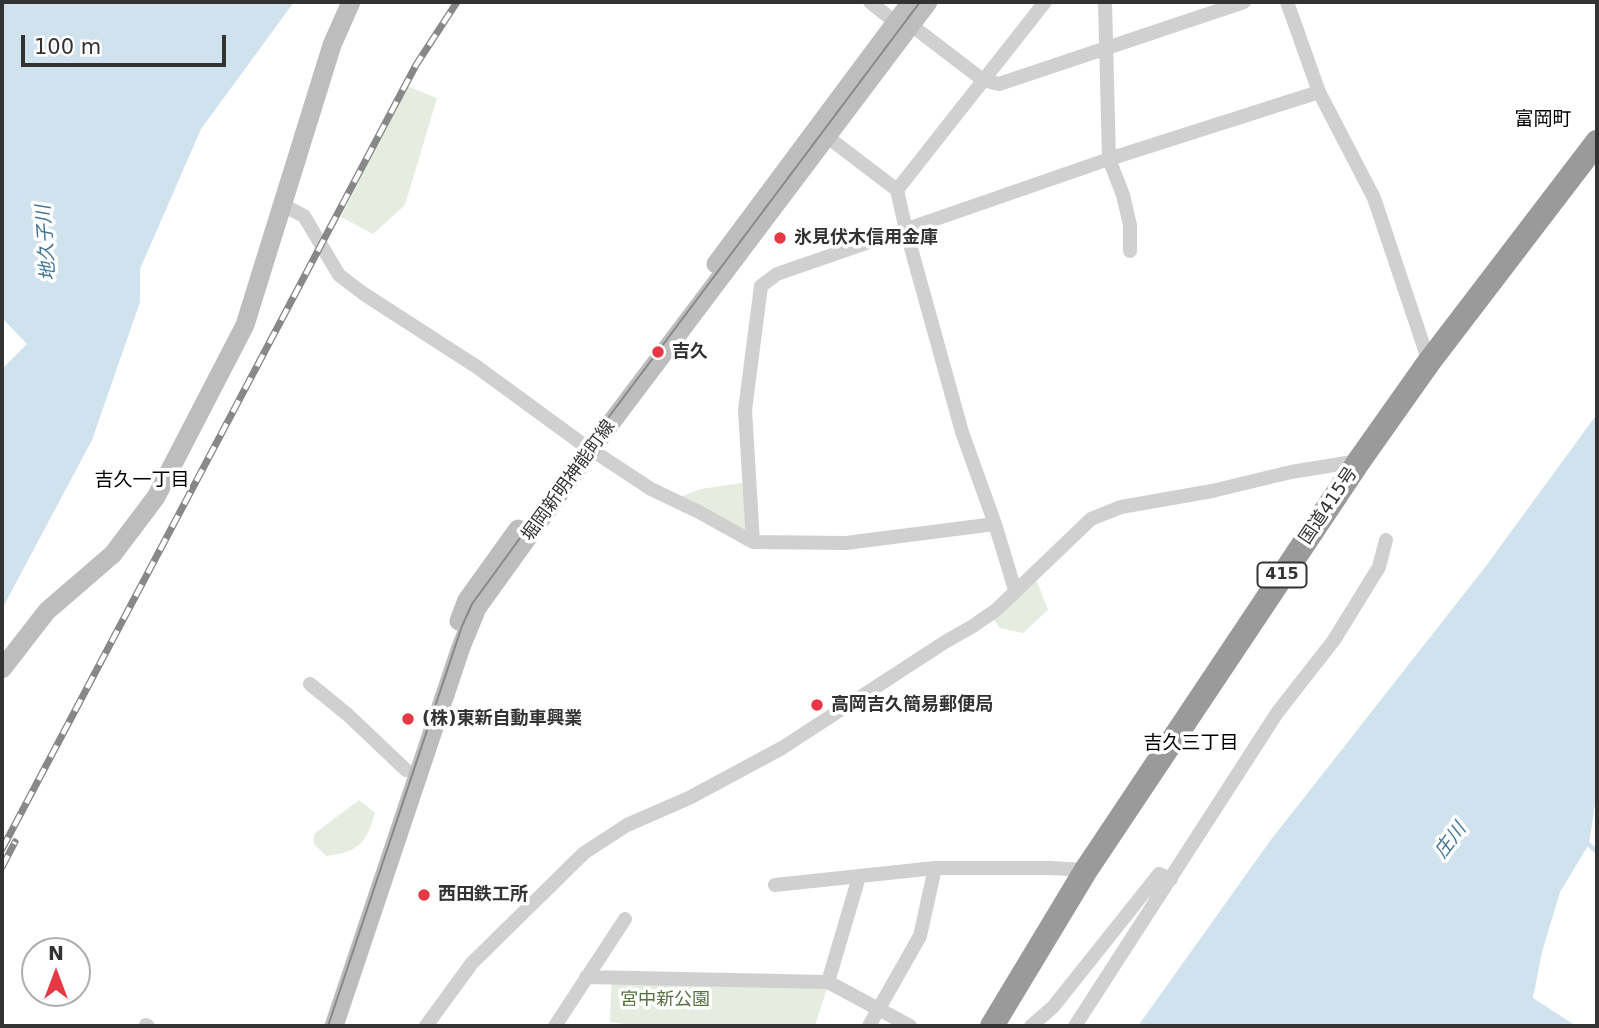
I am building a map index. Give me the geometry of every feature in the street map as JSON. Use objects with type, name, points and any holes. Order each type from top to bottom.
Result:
[{"type":"highway","name":"国道415号","points":[[1000,1020],[1086,870],[1359,461],[1429,362],[1597,142]]},
{"type":"main road","points":[[2,669],[47,611],[113,554],[156,497],[245,325],[332,45],[351,2]]},
{"type":"main road","name":"堀岡新明神能町線","points":[[903,24],[911,2]]},
{"type":"main road","name":"堀岡新明神能町線","points":[[321,1026],[406,770],[467,600],[903,24],[928,2]]},
{"type":"main road","name":"堀岡新明神能町線","points":[[334,1026],[469,625],[586,445]]},
{"type":"street","points":[[870,2],[983,80],[999,84],[1244,2]]},
{"type":"street","points":[[897,190],[1045,2]]},
{"type":"street","points":[[1105,2],[1109,159],[1126,205],[1130,225],[1130,251]]},
{"type":"street","points":[[1287,2],[1319,92],[1374,198],[1429,362]]},
{"type":"street","points":[[753,542],[745,410],[761,286],[777,274],[1109,159],[1319,92]]},
{"type":"street","points":[[821,133],[897,190],[962,432],[1015,590]]},
{"type":"street","points":[[281,204],[304,216],[338,275],[477,367],[651,489],[753,542],[846,543],[995,524]]},
{"type":"street","points":[[426,1026],[472,963],[584,853],[627,825],[689,797],[782,748],[973,626],[996,610],[1091,519],[1121,507],[1212,491],[1290,472],[1359,461]]},
{"type":"street","points":[[1075,1026],[1277,712],[1334,640],[1379,567],[1386,540]]},
{"type":"street","points":[[310,684],[348,715],[406,770]]},
{"type":"street","points":[[869,1026],[920,936],[936,868]]},
{"type":"street","points":[[775,885],[936,868],[1086,870]]},
{"type":"street","points":[[1031,1026],[1053,1007],[1159,874],[1171,879]]},
{"type":"street","points":[[828,982],[859,877]]},
{"type":"street","points":[[555,1026],[625,919]]},
{"type":"street","points":[[586,977],[828,982],[910,1026]]},
{"type":"green space","points":[[407,86],[437,98],[405,205],[373,234],[341,217]]},
{"type":"green space","points":[[748,482],[753,542],[672,500],[701,489]]},
{"type":"green space","points":[[1035,576],[1048,610],[1023,633],[1000,628],[991,616]]},
{"type":"green space","points":[[359,800],[375,813],[364,839],[353,849],[326,856],[314,844],[314,834]]},
{"type":"green space","name":"宮中新公園","points":[[612,972],[828,985],[815,1026],[640,1026],[610,1022]]},
{"type":"water","name":"地久子川","points":[[2,2],[294,2],[201,129],[140,269],[140,302],[92,440],[2,609],[2,369],[27,344],[2,318]]},
{"type":"water","name":"庄川","points":[[1597,414],[1597,791],[1589,844],[1560,892],[1542,952],[1533,998],[1576,1026],[1138,1026],[1270,841],[1486,566]]},
{"type":"waterway","points":[[1585,841],[1597,852]]},
{"type":"tram line","points":[[328,1026],[462,626],[472,604],[920,2]]},
{"type":"railway","points":[[2,849],[416,65],[457,2]]},
{"type":"railway","points":[[2,867],[15,842]]},
{"type":"place","name":"氷見伏木信用金庫","points":[[780,238]]},
{"type":"place","name":"吉久","points":[[658,352]]},
{"type":"place","name":"高岡吉久簡易郵便局","points":[[817,705]]},
{"type":"place","name":"(株)東新自動車興業","points":[[408,719]]},
{"type":"place","name":"西田鉄工所","points":[[424,895]]},
{"type":"district","name":"富岡町","points":[[1543,120]]},
{"type":"district","name":"吉久一丁目","points":[[142,481]]},
{"type":"district","name":"吉久三丁目","points":[[1191,744]]}]
